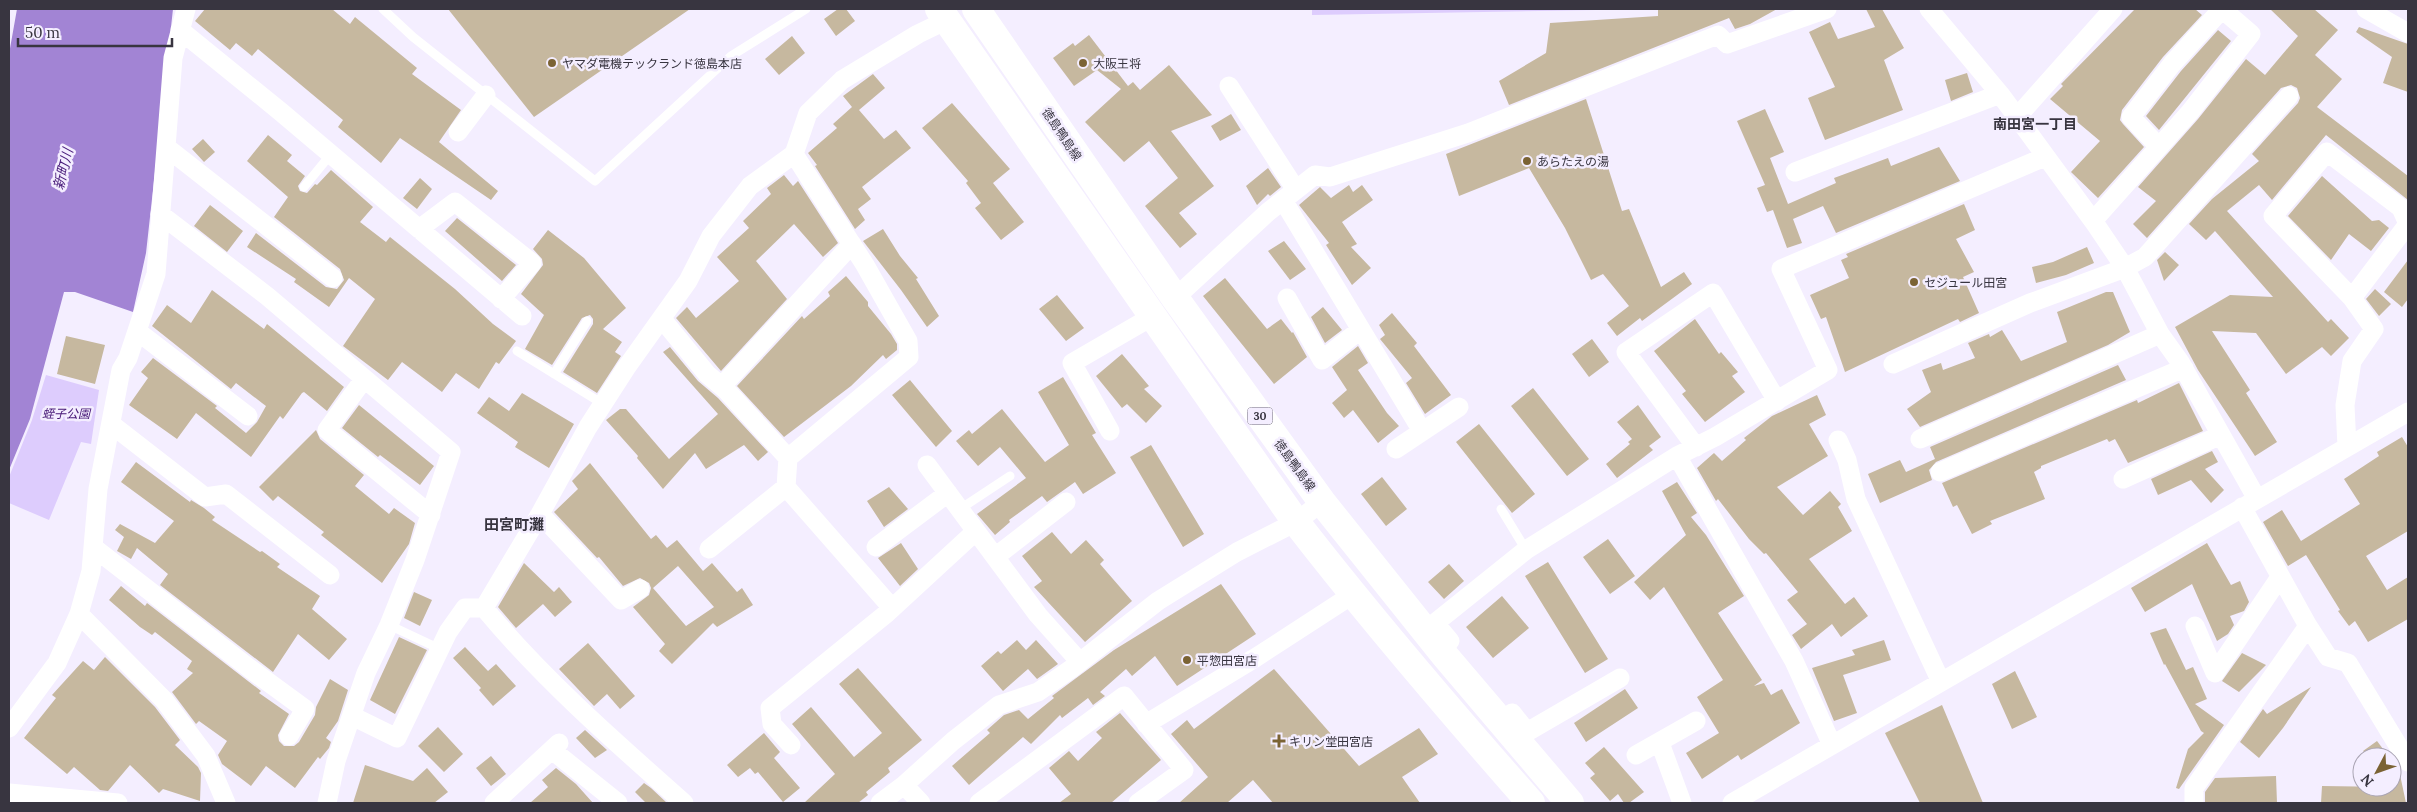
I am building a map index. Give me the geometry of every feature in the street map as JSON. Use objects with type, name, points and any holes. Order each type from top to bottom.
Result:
[{"type":"main road","name":"徳島鴨島線","points":[[976,9],[1175,298],[1322,502],[1446,657],[1570,803]]},
{"type":"main road","name":"30","points":[[943,14],[1296,522],[1352,595],[1531,803]]},
{"type":"street","points":[[9,728],[57,663],[79,614],[91,571],[98,489],[121,370],[137,332],[156,274],[173,58],[186,9]]},
{"type":"street","points":[[1175,298],[1289,195],[1316,175],[1330,177],[1468,133],[1718,35],[1727,44],[1827,9]]},
{"type":"street","points":[[1929,9],[2000,94],[2125,268],[2160,334],[2184,368],[2221,436],[2280,577],[2308,626],[2328,657],[2348,663],[2408,762]]},
{"type":"street","points":[[2017,117],[2113,9]]},
{"type":"street","points":[[2093,221],[2190,112],[2251,34],[2222,9],[2172,64],[2131,117],[2158,146]]},
{"type":"street","points":[[2366,9],[2408,32]]},
{"type":"street","points":[[484,608],[603,404],[688,282],[711,236],[750,186],[794,154],[808,113],[842,80],[918,34],[943,14]]},
{"type":"street","points":[[180,30],[331,154],[522,316]]},
{"type":"street","points":[[1229,86],[1360,330],[1422,431]]},
{"type":"street","points":[[1795,172],[2000,94]]},
{"type":"street","points":[[458,132],[486,95]]},
{"type":"street","points":[[1893,364],[2030,304],[2125,268],[2145,257],[2289,96]]},
{"type":"street","points":[[166,148],[333,278]]},
{"type":"street","points":[[2347,447],[2345,405],[2352,361],[2374,329],[2352,298],[2273,216],[2326,152],[2401,208],[2408,224],[2352,298]]},
{"type":"street","points":[[794,154],[852,244],[908,341],[909,357],[788,458],[786,487],[892,608]]},
{"type":"street","points":[[1620,678],[1527,732],[1435,623],[1526,550],[1677,456],[1777,401],[1828,370],[1781,270],[2045,157]]},
{"type":"street","points":[[419,229],[455,202],[532,263],[501,299]]},
{"type":"street","points":[[160,214],[267,296],[451,452],[415,560],[389,625],[366,673],[336,761],[327,803]]},
{"type":"street","points":[[722,386],[852,244]]},
{"type":"street","points":[[1696,447],[1626,352],[1713,293],[1777,401]]},
{"type":"street","points":[[1287,298],[1322,360],[1360,330]]},
{"type":"street","points":[[1110,431],[1072,363],[1153,316]]},
{"type":"street","points":[[662,319],[707,374],[722,386],[788,458]]},
{"type":"street","points":[[137,332],[248,416]]},
{"type":"street","points":[[1920,439],[2160,334]]},
{"type":"street","points":[[1940,472],[2184,368]]},
{"type":"street","points":[[364,379],[327,430],[430,515]]},
{"type":"street","points":[[1396,449],[1459,407]]},
{"type":"street","points":[[1732,803],[2408,412]]},
{"type":"street","points":[[111,424],[205,497],[226,494],[330,575]]},
{"type":"street","points":[[2123,479],[2221,436]]},
{"type":"street","points":[[1838,440],[1847,460],[1856,499],[1941,682]]},
{"type":"street","points":[[1677,456],[1794,661],[1832,745]]},
{"type":"street","points":[[927,465],[1038,615],[1080,662]]},
{"type":"street","points":[[709,549],[786,487]]},
{"type":"street","points":[[876,547],[948,493]]},
{"type":"street","points":[[995,557],[1066,502]]},
{"type":"street","points":[[880,803],[999,705],[1038,692],[1158,601],[1237,552],[1296,522],[1322,502]]},
{"type":"street","points":[[540,514],[621,600],[640,589]]},
{"type":"street","points":[[791,746],[772,724],[770,708],[892,608],[976,531]]},
{"type":"street","points":[[93,547],[305,709],[289,736]]},
{"type":"street","points":[[2195,626],[2215,673],[2280,577]]},
{"type":"street","points":[[1146,724],[1255,658],[1352,595]]},
{"type":"street","points":[[352,716],[397,738],[448,632],[465,608],[484,608]]},
{"type":"street","points":[[484,608],[499,627],[600,729],[684,803]]},
{"type":"street","points":[[79,614],[164,700],[206,756],[226,803]]},
{"type":"street","points":[[2194,803],[2194,788],[2308,626]]},
{"type":"street","points":[[979,803],[1124,696],[1184,770],[1138,803]]},
{"type":"street","points":[[1636,755],[1696,721]]},
{"type":"street","points":[[1660,743],[1682,803]]},
{"type":"street","points":[[494,803],[555,747],[618,803]]},
{"type":"street","points":[[904,785],[921,803]]},
{"type":"street","points":[[9,793],[118,803]]},
{"type":"lane","points":[[383,9],[413,37],[595,181],[731,56],[806,9]]},
{"type":"lane","points":[[304,187],[331,154]]},
{"type":"lane","points":[[554,374],[587,321]]},
{"type":"lane","points":[[517,351],[603,404]]},
{"type":"lane","points":[[960,509],[1010,476]]},
{"type":"lane","points":[[1501,509],[1526,550]]},
{"type":"lane","points":[[389,625],[440,649]]},
{"type":"green space","points":[[1312,9],[1654,9],[1312,15]]},
{"type":"green space","name":"蛭子公園","points":[[46,375],[99,390],[91,444],[81,442],[49,520],[9,503],[9,477],[32,420]]},
{"type":"water","name":"新町川","points":[[17,9],[173,9],[146,253],[133,312],[75,292],[64,292],[30,419],[9,470],[9,54]]},
{"type":"building","points":[[205,9],[332,9],[350,24],[355,17],[417,68],[412,74],[461,110],[439,142],[498,191],[491,200],[400,138],[381,163],[338,127],[343,120],[258,49],[252,56],[236,43],[230,50],[195,21]]},
{"type":"building","name":"ヤマダ電機テックランド徳島本店","points":[[448,9],[690,9],[534,117]]},
{"type":"building","points":[[838,9],[846,9],[855,21],[836,36],[824,19]]},
{"type":"building","points":[[1658,9],[1777,9],[1750,24],[1735,29],[1729,18],[1509,105],[1499,81],[1546,53],[1550,23],[1658,16]]},
{"type":"building","points":[[1866,9],[1882,9],[1904,48],[1884,60],[1903,110],[1825,140],[1808,98],[1835,87],[1809,32],[1830,22],[1838,39],[1875,27]]},
{"type":"building","points":[[2135,9],[2195,9],[2202,15],[2163,57],[2122,110],[2120,120],[2144,147],[2098,198],[2071,172],[2100,141],[2050,99],[2063,86],[2061,84]]},
{"type":"building","points":[[2270,9],[2314,9],[2338,30],[2315,55],[2342,79],[2317,107],[2408,176],[2408,200],[2326,135],[2272,200],[2259,185],[2227,211],[2328,322],[2331,319],[2349,338],[2331,356],[2322,347],[2286,374],[2256,333],[2212,331],[2250,390],[2246,393],[2277,442],[2255,456],[2198,370],[2175,327],[2230,295],[2273,297],[2215,231],[2206,240],[2189,224],[2212,199],[2259,161],[2252,154],[2298,103],[2300,98],[2297,88],[2291,85],[2281,88],[2147,238],[2133,224],[2156,201],[2138,187],[2198,119],[2246,59],[2265,75],[2298,36]]},
{"type":"building","points":[[2359,27],[2408,44],[2408,92],[2383,83],[2392,57],[2356,32]]},
{"type":"building","points":[[2218,30],[2231,41],[2159,130],[2146,116],[2181,71]]},
{"type":"building","points":[[1089,35],[1128,86],[1133,82],[1140,90],[1169,65],[1212,115],[1171,131],[1214,186],[1179,213],[1197,234],[1180,248],[1145,206],[1178,178],[1149,141],[1124,162],[1085,122],[1121,89],[1097,70],[1074,86],[1053,58],[1073,43],[1075,46]]},
{"type":"building","points":[[792,36],[805,53],[779,75],[765,59]]},
{"type":"building","points":[[1967,73],[1973,92],[1951,101],[1945,80]]},
{"type":"building","points":[[873,74],[885,88],[859,110],[884,139],[896,130],[911,148],[862,187],[871,199],[858,209],[865,220],[855,229],[808,153],[837,128],[833,124],[852,107],[843,96]]},
{"type":"building","points":[[1586,99],[1622,211],[1629,209],[1661,287],[1684,272],[1692,284],[1642,321],[1640,318],[1617,336],[1607,323],[1629,306],[1603,274],[1591,280],[1565,228],[1529,168],[1459,196],[1446,154]]},
{"type":"building","points":[[952,103],[1010,169],[993,183],[1024,222],[1001,240],[975,208],[981,203],[966,183],[968,181],[922,128]]},
{"type":"building","points":[[1765,109],[1784,152],[1770,158],[1788,204],[1836,183],[1834,178],[1888,158],[1891,166],[1939,147],[1960,181],[1836,233],[1823,206],[1793,219],[1802,243],[1787,248],[1773,210],[1767,212],[1757,188],[1765,185],[1737,121]]},
{"type":"building","points":[[1231,114],[1241,130],[1220,141],[1211,126]]},
{"type":"building","points":[[268,135],[292,155],[287,161],[305,176],[298,186],[300,191],[307,193],[331,170],[373,207],[360,222],[386,242],[390,237],[455,289],[493,324],[516,341],[499,364],[496,362],[479,389],[456,373],[442,392],[402,362],[388,380],[343,346],[375,299],[349,278],[329,307],[294,282],[296,279],[247,247],[256,233],[326,287],[337,289],[344,280],[340,269],[274,217],[288,197],[247,161]]},
{"type":"building","points":[[203,139],[215,152],[204,162],[192,149]]},
{"type":"building","points":[[1268,168],[1281,187],[1270,196],[1268,194],[1257,205],[1246,186]]},
{"type":"building","points":[[784,175],[793,186],[798,181],[838,243],[823,257],[794,224],[756,261],[787,299],[721,371],[676,318],[687,307],[696,318],[739,281],[717,257],[749,228],[743,221],[771,194],[767,188]]},
{"type":"building","points":[[2322,176],[2372,221],[2379,220],[2389,228],[2371,251],[2349,234],[2331,260],[2288,216]]},
{"type":"building","points":[[420,178],[432,189],[417,209],[403,198]]},
{"type":"building","points":[[1349,185],[1353,192],[1362,185],[1373,200],[1342,222],[1357,244],[1351,247],[1371,268],[1352,285],[1326,245],[1329,243],[1299,205],[1320,187],[1331,198]]},
{"type":"building","points":[[1964,204],[1975,230],[1956,239],[1974,272],[1963,277],[1979,313],[1960,322],[1958,319],[1845,372],[1826,317],[1821,319],[1810,295],[1849,278],[1841,260],[1848,257],[1846,254]]},
{"type":"building","points":[[210,205],[243,231],[227,252],[194,226]]},
{"type":"building","points":[[457,218],[516,265],[502,281],[445,231]]},
{"type":"building","points":[[883,229],[900,256],[918,278],[916,279],[939,316],[927,327],[863,241]]},
{"type":"building","points":[[548,230],[584,258],[626,308],[603,329],[622,342],[615,352],[621,356],[597,393],[563,372],[593,324],[593,319],[590,315],[582,318],[552,365],[525,349],[544,315],[521,294],[543,265],[542,259],[533,249]]},
{"type":"building","points":[[1284,241],[1306,269],[1290,280],[1268,251]]},
{"type":"building","points":[[2087,247],[2094,263],[2066,275],[2036,283],[2032,267],[2053,262]]},
{"type":"building","points":[[2165,252],[2179,265],[2164,281],[2157,260]]},
{"type":"building","points":[[2408,260],[2408,299],[2402,307],[2384,292]]},
{"type":"building","points":[[846,276],[891,334],[897,344],[897,350],[886,359],[883,355],[851,386],[784,437],[737,386],[802,316],[804,319],[830,296],[828,292]]},
{"type":"building","points":[[1225,278],[1267,329],[1281,319],[1293,332],[1307,357],[1274,384],[1203,296]]},
{"type":"building","points":[[2375,289],[2391,304],[2379,316],[2366,299]]},
{"type":"building","points":[[212,290],[264,329],[267,324],[344,387],[327,411],[304,392],[302,393],[283,419],[280,416],[251,457],[196,413],[177,439],[129,405],[148,378],[141,372],[153,358],[217,406],[215,408],[246,433],[257,422],[266,406],[236,383],[231,389],[152,326],[167,305],[191,323]]},
{"type":"building","points":[[2106,292],[2113,292],[2130,332],[2108,345],[1920,427],[1907,409],[1931,392],[1922,370],[1941,363],[1943,370],[1975,358],[1968,343],[1989,334],[1990,337],[2002,330],[2021,361],[2067,342],[2057,312]]},
{"type":"building","points":[[1057,295],[1084,328],[1066,341],[1039,309]]},
{"type":"building","points":[[1323,307],[1342,330],[1325,343],[1311,317]]},
{"type":"building","points":[[1392,313],[1417,343],[1414,346],[1451,395],[1425,414],[1406,383],[1412,378],[1380,339],[1385,335],[1379,325]]},
{"type":"building","points":[[1695,319],[1719,354],[1721,352],[1738,372],[1732,376],[1745,392],[1705,422],[1682,394],[1686,391],[1654,351]]},
{"type":"building","points":[[66,336],[105,345],[95,384],[57,374]]},
{"type":"building","points":[[1592,339],[1609,362],[1589,377],[1572,354]]},
{"type":"building","points":[[1358,346],[1368,363],[1358,370],[1387,413],[1399,426],[1378,443],[1353,410],[1344,418],[1332,403],[1347,390],[1332,367]]},
{"type":"building","points":[[670,347],[698,381],[718,398],[768,452],[758,461],[744,445],[706,469],[695,453],[663,489],[637,458],[638,456],[606,420],[620,409],[626,409],[669,459],[718,414],[663,352]]},
{"type":"building","points":[[1122,354],[1149,386],[1144,389],[1162,406],[1146,423],[1127,404],[1122,408],[1096,376]]},
{"type":"building","points":[[2118,365],[2126,380],[1936,462],[1929,470],[1932,480],[1880,503],[1868,474],[1900,460],[1906,472],[1935,459],[1930,447]]},
{"type":"building","points":[[1063,377],[1096,433],[1092,435],[1116,473],[1083,494],[1075,482],[1047,502],[1042,496],[1009,520],[1010,522],[995,535],[977,514],[1026,478],[1000,447],[978,466],[956,441],[969,430],[972,434],[1002,409],[1045,462],[1069,445],[1038,392]]},
{"type":"building","points":[[910,380],[952,431],[936,447],[892,395]]},
{"type":"building","points":[[2179,383],[2203,431],[2128,463],[2115,439],[2109,442],[2107,439],[2041,466],[2041,468],[2034,472],[2045,499],[1990,521],[1992,524],[1972,534],[1957,505],[1953,507],[1942,483],[2137,400],[2138,403]]},
{"type":"building","points":[[1533,388],[1589,459],[1567,476],[1511,406]]},
{"type":"building","points":[[522,393],[574,424],[549,468],[515,447],[518,442],[477,413],[489,397],[509,411]]},
{"type":"building","points":[[1817,395],[1826,415],[1809,424],[1828,456],[1777,487],[1803,515],[1830,491],[1841,504],[1838,507],[1852,531],[1809,559],[1845,604],[1854,597],[1868,616],[1841,637],[1832,624],[1801,649],[1792,635],[1807,624],[1787,600],[1798,592],[1766,553],[1764,554],[1749,539],[1718,499],[1716,501],[1697,468],[1714,453],[1722,461],[1746,440],[1744,438],[1772,416]]},
{"type":"building","points":[[359,405],[434,466],[420,485],[380,455],[378,457],[342,428]]},
{"type":"building","points":[[1638,405],[1661,437],[1649,446],[1653,450],[1617,478],[1606,464],[1630,444],[1628,442],[1632,439],[1617,422]]},
{"type":"building","points":[[1479,424],[1535,494],[1512,513],[1456,442]]},
{"type":"building","points":[[316,430],[320,439],[364,475],[355,486],[389,514],[394,508],[415,523],[409,544],[382,583],[321,535],[324,532],[278,496],[273,501],[259,487]]},
{"type":"building","points":[[2402,437],[2408,447],[2408,531],[2366,556],[2387,590],[2408,577],[2408,619],[2368,642],[2355,621],[2349,626],[2338,611],[2340,610],[2306,555],[2288,566],[2263,522],[2282,510],[2301,541],[2360,504],[2344,479],[2379,456],[2377,452]]},
{"type":"building","points":[[1151,445],[1204,534],[1183,547],[1130,457]]},
{"type":"building","points":[[2212,451],[2218,462],[2205,469],[2224,490],[2211,503],[2191,480],[2158,495],[2151,479]]},
{"type":"building","points":[[136,462],[190,502],[191,500],[204,508],[215,517],[212,520],[260,552],[262,551],[280,564],[277,567],[320,596],[312,609],[347,639],[329,660],[298,634],[273,672],[160,585],[168,574],[137,548],[131,559],[117,551],[124,537],[115,530],[120,524],[155,543],[174,521],[121,482]]},
{"type":"building","points":[[590,463],[651,539],[656,535],[667,548],[677,540],[703,571],[712,563],[737,592],[742,588],[753,605],[717,627],[713,623],[672,664],[659,651],[665,644],[633,607],[649,595],[651,588],[649,583],[640,578],[623,586],[599,557],[597,558],[554,512],[578,489],[572,481]],"holes":[[[678,566],[714,607],[686,626],[653,588]]]},
{"type":"building","points":[[1382,477],[1407,509],[1386,526],[1361,494]]},
{"type":"building","points":[[1677,482],[1697,513],[1691,517],[1706,535],[1744,596],[1718,613],[1762,680],[1754,686],[1764,683],[1771,695],[1782,689],[1800,723],[1741,760],[1738,755],[1702,779],[1686,753],[1719,733],[1697,697],[1723,680],[1664,587],[1650,600],[1634,582],[1686,535],[1662,491]]},
{"type":"building","points":[[889,487],[908,509],[884,527],[867,501]]},
{"type":"building","points":[[1052,532],[1071,554],[1086,540],[1104,560],[1100,564],[1132,601],[1085,642],[1034,587],[1042,581],[1022,556]]},
{"type":"building","points":[[1608,539],[1635,576],[1610,594],[1583,557]]},
{"type":"building","points":[[901,543],[918,569],[900,586],[878,558]]},
{"type":"building","points":[[2207,543],[2231,585],[2240,581],[2249,602],[2244,611],[2230,616],[2234,625],[2228,634],[2217,641],[2192,584],[2145,612],[2131,588]]},
{"type":"building","points":[[1548,562],[1608,659],[1585,673],[1525,576]]},
{"type":"building","points":[[524,563],[554,592],[559,587],[572,602],[555,617],[543,604],[516,628],[498,607]]},
{"type":"building","points":[[1449,564],[1464,581],[1444,599],[1428,582]]},
{"type":"building","points":[[1221,584],[1256,634],[1177,686],[1155,656],[1132,676],[1126,669],[1100,692],[1105,696],[1093,705],[1088,698],[1062,718],[1060,715],[1031,744],[1023,737],[969,785],[952,766],[990,733],[987,730],[1004,715],[1019,710],[1028,719],[1054,698],[1052,696],[1114,650]]},
{"type":"building","points":[[121,586],[145,606],[147,603],[261,691],[259,693],[289,714],[278,735],[279,741],[284,746],[294,746],[299,742],[315,715],[316,707],[330,679],[348,690],[338,721],[326,738],[331,742],[329,748],[320,759],[318,757],[295,788],[266,766],[251,786],[222,764],[218,755],[227,741],[199,721],[196,724],[172,692],[193,673],[187,669],[192,661],[155,632],[152,635],[140,627],[109,600]]},
{"type":"building","points":[[414,592],[432,600],[420,626],[404,618]]},
{"type":"building","points":[[1502,596],[1529,628],[1493,658],[1466,627]]},
{"type":"building","points":[[2166,628],[2186,670],[2193,667],[2207,699],[2195,704],[2224,725],[2179,789],[2176,788],[2188,749],[2204,733],[2201,731],[2164,665],[2150,633]]},
{"type":"building","points":[[399,637],[427,650],[395,714],[370,700]]},
{"type":"building","points":[[1017,640],[1026,650],[1036,640],[1058,664],[1037,679],[1028,669],[1003,691],[981,666],[998,651],[1001,654]]},
{"type":"building","points":[[1884,640],[1891,660],[1843,675],[1857,713],[1834,721],[1812,668],[1855,655],[1852,650]]},
{"type":"building","points":[[588,643],[635,696],[620,709],[607,694],[594,706],[559,669]]},
{"type":"building","points":[[465,647],[488,671],[496,664],[516,686],[493,706],[479,690],[481,688],[453,658]]},
{"type":"building","points":[[2242,653],[2266,665],[2239,692],[2222,681]]},
{"type":"building","points":[[105,657],[155,707],[180,740],[175,745],[198,767],[201,773],[200,801],[163,789],[159,793],[130,765],[108,791],[100,790],[74,767],[67,774],[24,738],[56,698],[52,695],[83,661],[94,670]]},
{"type":"building","points":[[858,668],[922,740],[888,768],[890,772],[866,792],[868,795],[858,803],[804,803],[835,774],[792,724],[811,707],[854,757],[882,733],[839,684]]},
{"type":"building","name":"キリン堂田宮店","points":[[1274,669],[1359,766],[1419,728],[1438,754],[1402,777],[1420,803],[1273,803],[1253,780],[1227,803],[1179,803],[1208,777],[1171,734],[1187,720],[1194,729]]},
{"type":"building","points":[[2015,671],[2037,717],[2012,729],[1992,684]]},
{"type":"building","points":[[2311,687],[2283,728],[2259,758],[2240,742],[2263,709],[2267,714]]},
{"type":"building","points":[[1625,689],[1638,708],[1586,742],[1574,723]]},
{"type":"building","points":[[1942,705],[1983,803],[1920,803],[1885,733]]},
{"type":"building","points":[[1120,713],[1161,760],[1111,803],[1059,803],[1071,794],[1049,768],[1069,751],[1078,761],[1102,738],[1096,732]]},
{"type":"building","points":[[438,727],[463,754],[444,772],[418,746]]},
{"type":"building","points":[[585,730],[607,750],[595,758],[576,738]]},
{"type":"building","points":[[764,733],[780,752],[774,758],[800,788],[783,802],[758,772],[755,774],[750,768],[738,777],[727,765]]},
{"type":"building","points":[[2377,741],[2382,747],[2369,747]]},
{"type":"building","points":[[1604,747],[1644,792],[1629,803],[1624,803],[1618,794],[1610,801],[1590,778],[1595,774],[1585,763]]},
{"type":"building","points":[[491,756],[506,774],[491,786],[476,768]]},
{"type":"building","points":[[365,765],[413,781],[427,768],[448,792],[434,803],[353,803]]},
{"type":"building","points":[[556,768],[576,784],[593,803],[530,803],[548,787],[542,780]]},
{"type":"building","points":[[2276,776],[2277,803],[2205,803],[2205,792],[2215,778]]},
{"type":"building","points":[[644,783],[667,803],[646,803],[635,792]]},
{"type":"building","points":[[2402,784],[2406,803],[2321,803],[2322,786],[2352,786],[2352,797],[2402,797]]},
{"type":"place","name":"ヤマダ電機テックランド徳島本店","points":[[552,63]]},
{"type":"place","name":"大阪王将","points":[[1083,63]]},
{"type":"place","name":"あらたえの湯","points":[[1527,161]]},
{"type":"place","name":"セジュール田宮","points":[[1914,282]]},
{"type":"place","name":"平惣田宮店","points":[[1187,660]]},
{"type":"place","name":"キリン堂田宮店","points":[[1279,741]]},
{"type":"district","name":"南田宮一丁目","points":[[2035,124]]},
{"type":"district","name":"田宮町灘","points":[[514,524]]}]
